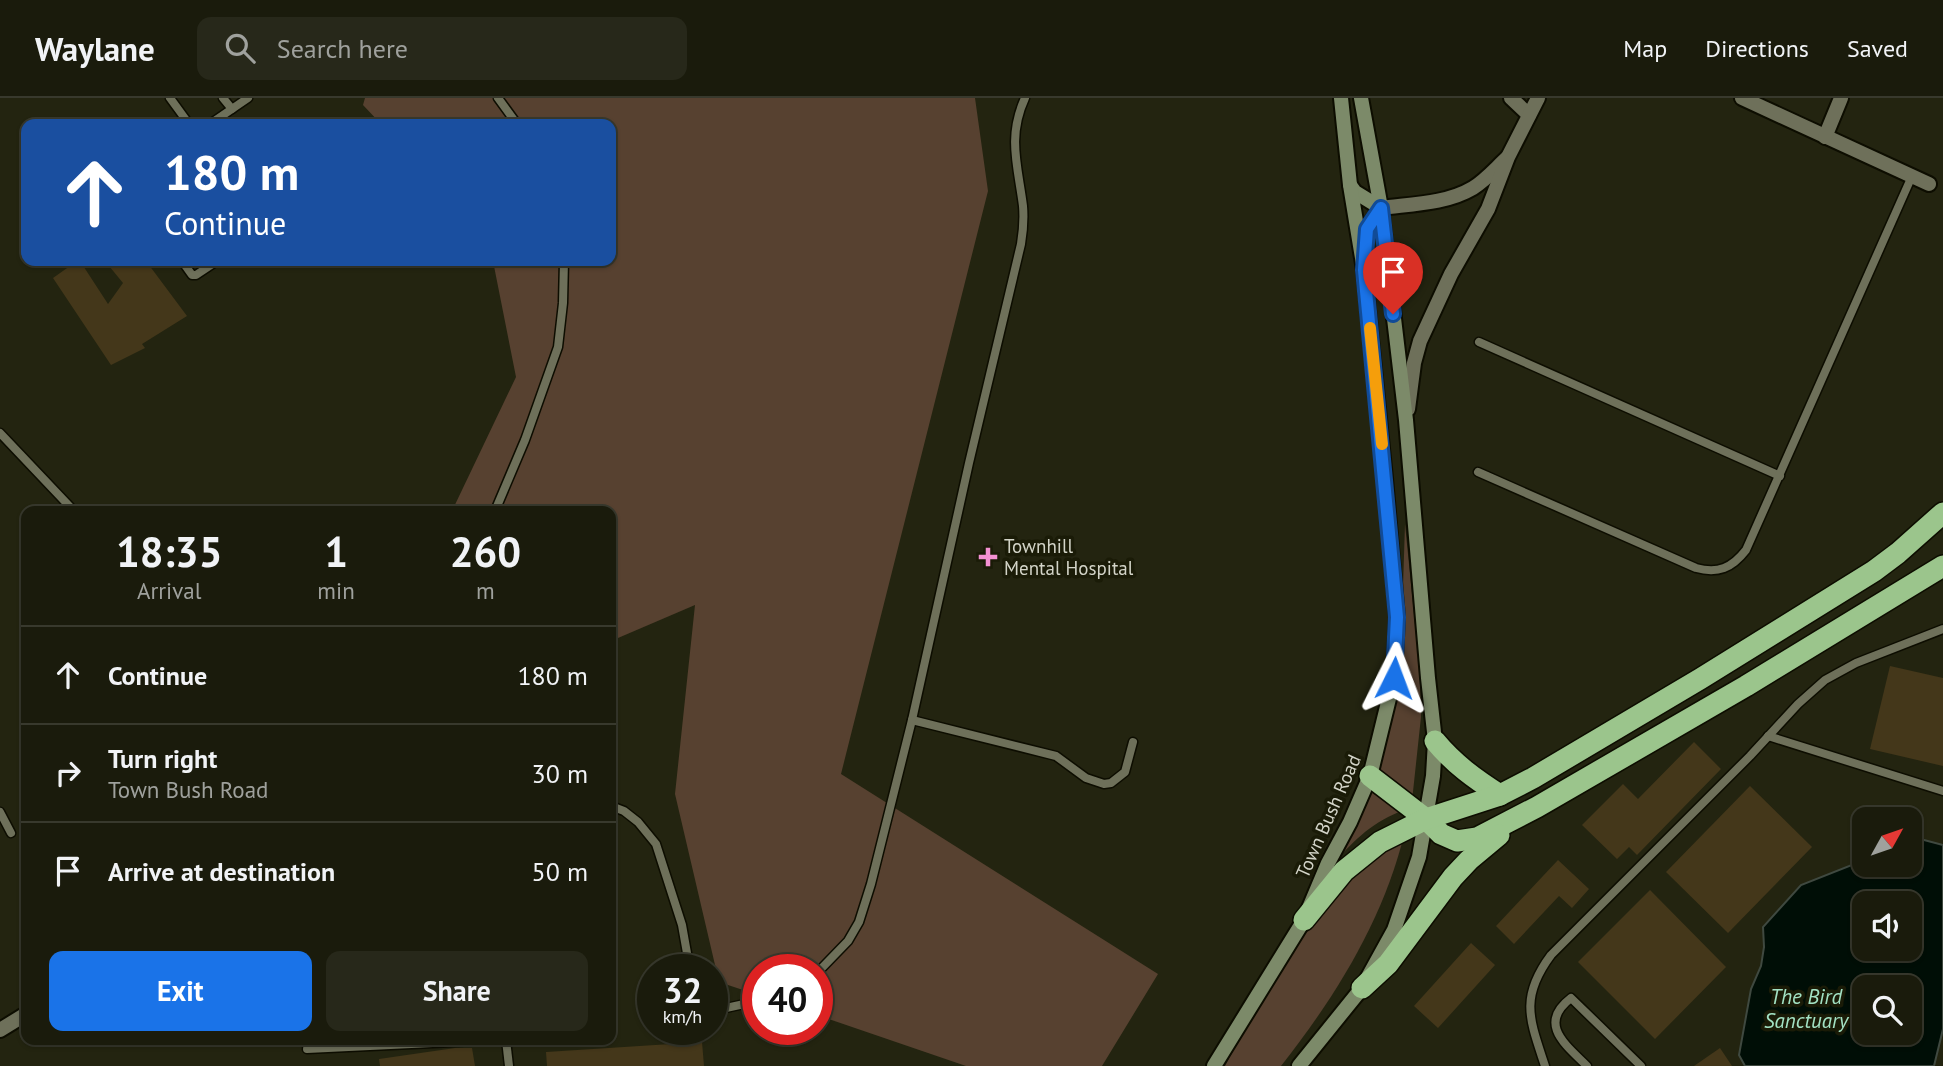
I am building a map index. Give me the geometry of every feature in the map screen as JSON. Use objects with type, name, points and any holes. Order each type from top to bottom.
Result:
[{"type":"highway","points":[[1304,920],[1326,891],[1356,860],[1380,842],[1426,819],[1500,795],[1700,680],[1874,571],[1943,513]]},
{"type":"highway","points":[[1370,776],[1426,819],[1441,834],[1457,841],[1465,841],[1537,807],[1746,686],[1943,566]]},
{"type":"highway","points":[[1435,741],[1472,778],[1500,795]]},
{"type":"highway","points":[[1362,988],[1388,964],[1438,896],[1469,860],[1537,807]]},
{"type":"street","name":"Town Bush Road","points":[[1214,1064],[1304,920],[1370,776],[1394,678],[1397,617],[1364,270],[1349,186],[1341,98]]},
{"type":"street","points":[[1300,1066],[1362,988],[1394,930],[1419,857],[1435,741],[1427,678],[1406,421],[1381,208],[1361,98]]},
{"type":"street","points":[[1511,98],[1529,115]]},
{"type":"street","points":[[1406,421],[1414,363],[1420,341],[1451,274],[1488,209],[1508,157],[1538,98]]},
{"type":"street","points":[[1741,98],[1929,184]]},
{"type":"street","points":[[1825,137],[1841,98]]},
{"type":"street","points":[[1349,186],[1381,208],[1436,201],[1460,194],[1479,184],[1508,157]]},
{"type":"street","points":[[1364,270],[1367,229],[1381,208]]},
{"type":"street","points":[[0,1030],[21,1017]]},
{"type":"lane","points":[[170,98],[185,119]]},
{"type":"lane","points":[[223,98],[232,109]]},
{"type":"lane","points":[[217,119],[248,98]]},
{"type":"lane","points":[[498,98],[513,119]]},
{"type":"lane","points":[[833,956],[848,941],[859,922],[871,884],[912,720],[1021,244],[1023,207],[1016,172],[1014,132],[1025,98]]},
{"type":"lane","points":[[1478,472],[1696,568],[1712,572],[1723,570],[1732,564],[1746,550],[1912,176]]},
{"type":"lane","points":[[186,266],[192,275],[210,266]]},
{"type":"lane","points":[[497,506],[525,440],[558,347],[564,266]]},
{"type":"lane","points":[[1479,342],[1780,476]]},
{"type":"lane","points":[[0,433],[69,506]]},
{"type":"lane","points":[[1545,1066],[1532,1024],[1531,995],[1536,975],[1551,955],[1798,704],[1825,680],[1856,663],[1943,629]]},
{"type":"lane","points":[[912,720],[1056,756],[1086,778],[1104,784],[1111,783],[1125,772],[1133,742]]},
{"type":"lane","points":[[1768,736],[1943,790]]},
{"type":"lane","points":[[616,808],[638,822],[656,844],[682,925],[687,954]]},
{"type":"lane","points":[[0,812],[11,833]]},
{"type":"lane","points":[[1587,1066],[1566,1046],[1557,1034],[1554,1024],[1571,998],[1641,1066]]},
{"type":"lane","points":[[307,1049],[391,1045]]},
{"type":"lane","points":[[507,1045],[509,1066]]},
{"type":"shaded area","points":[[365,98],[975,98],[988,191],[841,774],[1158,974],[1102,1066],[966,1066],[833,1020],[833,954],[742,954],[742,990],[728,985],[728,954],[712,954],[675,794],[695,605],[616,639],[616,506],[454,506],[516,377],[494,266],[616,266],[616,119],[376,119],[363,105]]},
{"type":"shaded area","points":[[1405,524],[1420,675],[1421,717],[1412,801],[1379,774],[1377,766],[1387,737],[1401,650]]},
{"type":"shaded area","points":[[1368,790],[1399,812],[1370,828],[1331,866]]},
{"type":"shaded area","points":[[1405,831],[1385,895],[1356,955],[1321,1012],[1281,1066],[1225,1066],[1271,980],[1333,884]]},
{"type":"water","name":"The Bird Sanctuary","points":[[1922,839],[1943,845],[1943,1029],[1934,1066],[1745,1066],[1739,1055],[1751,989],[1761,966],[1763,927],[1801,885],[1852,865],[1852,877],[1922,877]]},
{"type":"building","points":[[70,266],[83,266],[108,304],[123,283],[109,266],[150,266],[187,316],[142,344],[145,348],[111,365],[53,278]]},
{"type":"building","points":[[1890,666],[1943,678],[1943,766],[1870,749]]},
{"type":"building","points":[[1694,742],[1721,769],[1637,855],[1629,847],[1617,859],[1582,825],[1623,784],[1638,799]]},
{"type":"building","points":[[1750,786],[1812,847],[1728,933],[1666,872]]},
{"type":"building","points":[[1558,860],[1589,889],[1572,908],[1559,896],[1514,944],[1496,926]]},
{"type":"building","points":[[1650,890],[1726,967],[1655,1039],[1578,962]]},
{"type":"building","points":[[1471,943],[1495,965],[1438,1028],[1414,1006]]},
{"type":"building","points":[[655,1045],[702,1045],[704,1066],[547,1066],[546,1052]]},
{"type":"building","points":[[472,1048],[475,1066],[380,1066],[379,1059]]},
{"type":"building","points":[[1720,1048],[1732,1066],[1694,1066]]},
{"type":"slow traffic","points":[[1370,328],[1382,444]]},
{"type":"place","name":"Townhill Mental Hospital","points":[[988,557]]},
{"type":"route","points":[[1393,314],[1381,208],[1367,229],[1364,270],[1397,617],[1394,678]]}]
